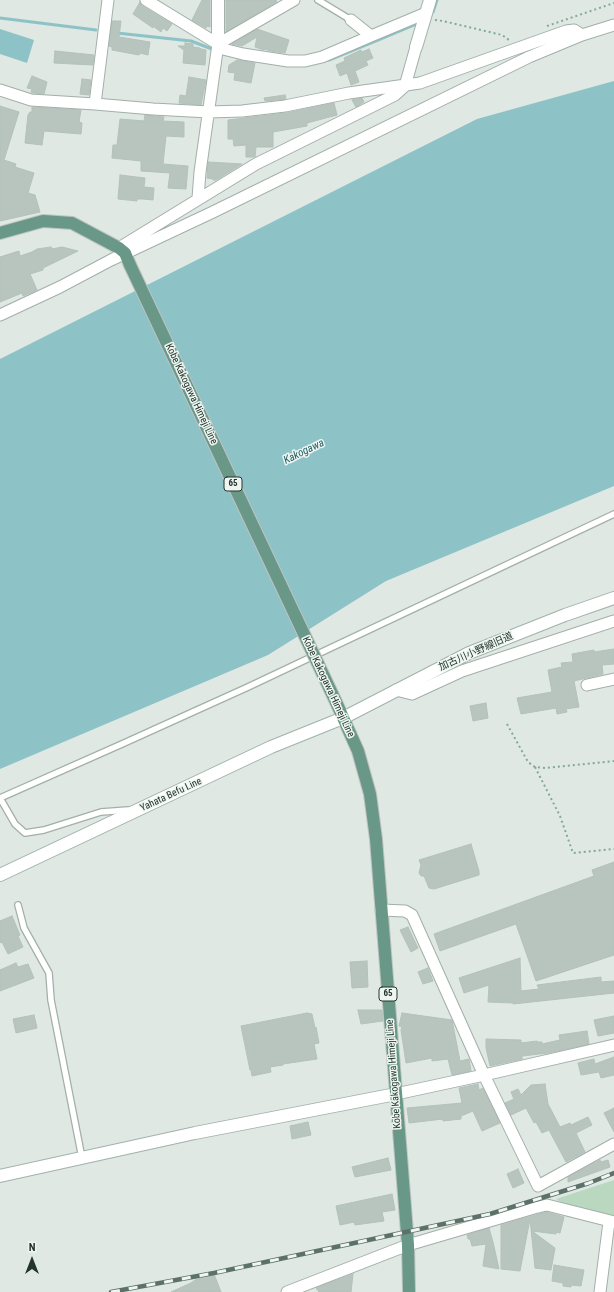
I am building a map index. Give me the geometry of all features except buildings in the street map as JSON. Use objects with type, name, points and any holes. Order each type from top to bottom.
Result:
[{"type":"main road","points":[[0,233],[43,221],[72,223],[122,251]]},
{"type":"main road","name":"Kobe Kakogawa Himeji Line","points":[[122,251],[130,265],[336,702],[358,751],[370,794],[376,839],[408,1245],[409,1292]]},
{"type":"street","points":[[96,104],[108,0]]},
{"type":"street","points":[[146,0],[218,44],[223,49],[232,52],[288,61],[305,61],[322,57],[371,36],[424,18]]},
{"type":"street","points":[[198,198],[200,172],[218,44],[218,0]]},
{"type":"street","points":[[218,44],[294,0]]},
{"type":"street","points":[[0,315],[60,287],[122,251],[198,198],[256,164],[395,95],[405,86],[430,0]]},
{"type":"street","points":[[351,20],[371,36]]},
{"type":"street","points":[[122,251],[267,186],[529,57],[582,35],[614,25]]},
{"type":"street","points":[[0,90],[31,100],[96,104],[153,110],[209,112],[242,111],[285,106],[349,93],[420,83],[566,31],[574,30],[582,35]]},
{"type":"street","name":"加古川小野線旧道","points":[[343,718],[469,653],[565,615],[614,598]]},
{"type":"street","points":[[396,690],[412,694],[462,671],[614,622]]},
{"type":"street","points":[[587,685],[614,679]]},
{"type":"street","name":"Yahata Befu Line","points":[[0,875],[271,747],[343,718]]},
{"type":"street","points":[[381,910],[405,911],[412,915],[484,1075],[538,1186],[614,1144]]},
{"type":"street","points":[[0,1176],[203,1132],[396,1094],[614,1045]]},
{"type":"street","points":[[294,1291],[408,1245],[547,1205],[612,1222],[600,1292]]},
{"type":"lane","points":[[318,0],[351,20]]},
{"type":"lane","points":[[138,810],[101,812],[44,830],[25,832],[15,824],[0,798],[248,687],[614,514]]},
{"type":"lane","points":[[18,905],[24,928],[49,973],[51,1000],[82,1158]]},
{"type":"path","points":[[424,18],[502,35],[510,41]]},
{"type":"path","points":[[507,724],[528,762],[535,767],[560,816],[573,853],[614,849]]},
{"type":"path","points":[[535,767],[545,768],[614,761]]},
{"type":"green space","points":[[614,1180],[614,1217],[578,1209],[556,1199]]},
{"type":"water","points":[[0,29],[34,40],[27,63],[0,54]]},
{"type":"water","name":"Kakogawa","points":[[614,81],[614,486],[386,581],[268,655],[0,769],[0,359],[477,119]]},
{"type":"waterway","points":[[433,12],[437,0]]},
{"type":"waterway","points":[[0,18],[96,30]]},
{"type":"waterway","points":[[329,60],[416,24]]},
{"type":"waterway","points":[[117,33],[191,41],[212,49]]},
{"type":"railway","points":[[111,1292],[214,1273],[490,1214],[589,1183],[614,1173]]}]
